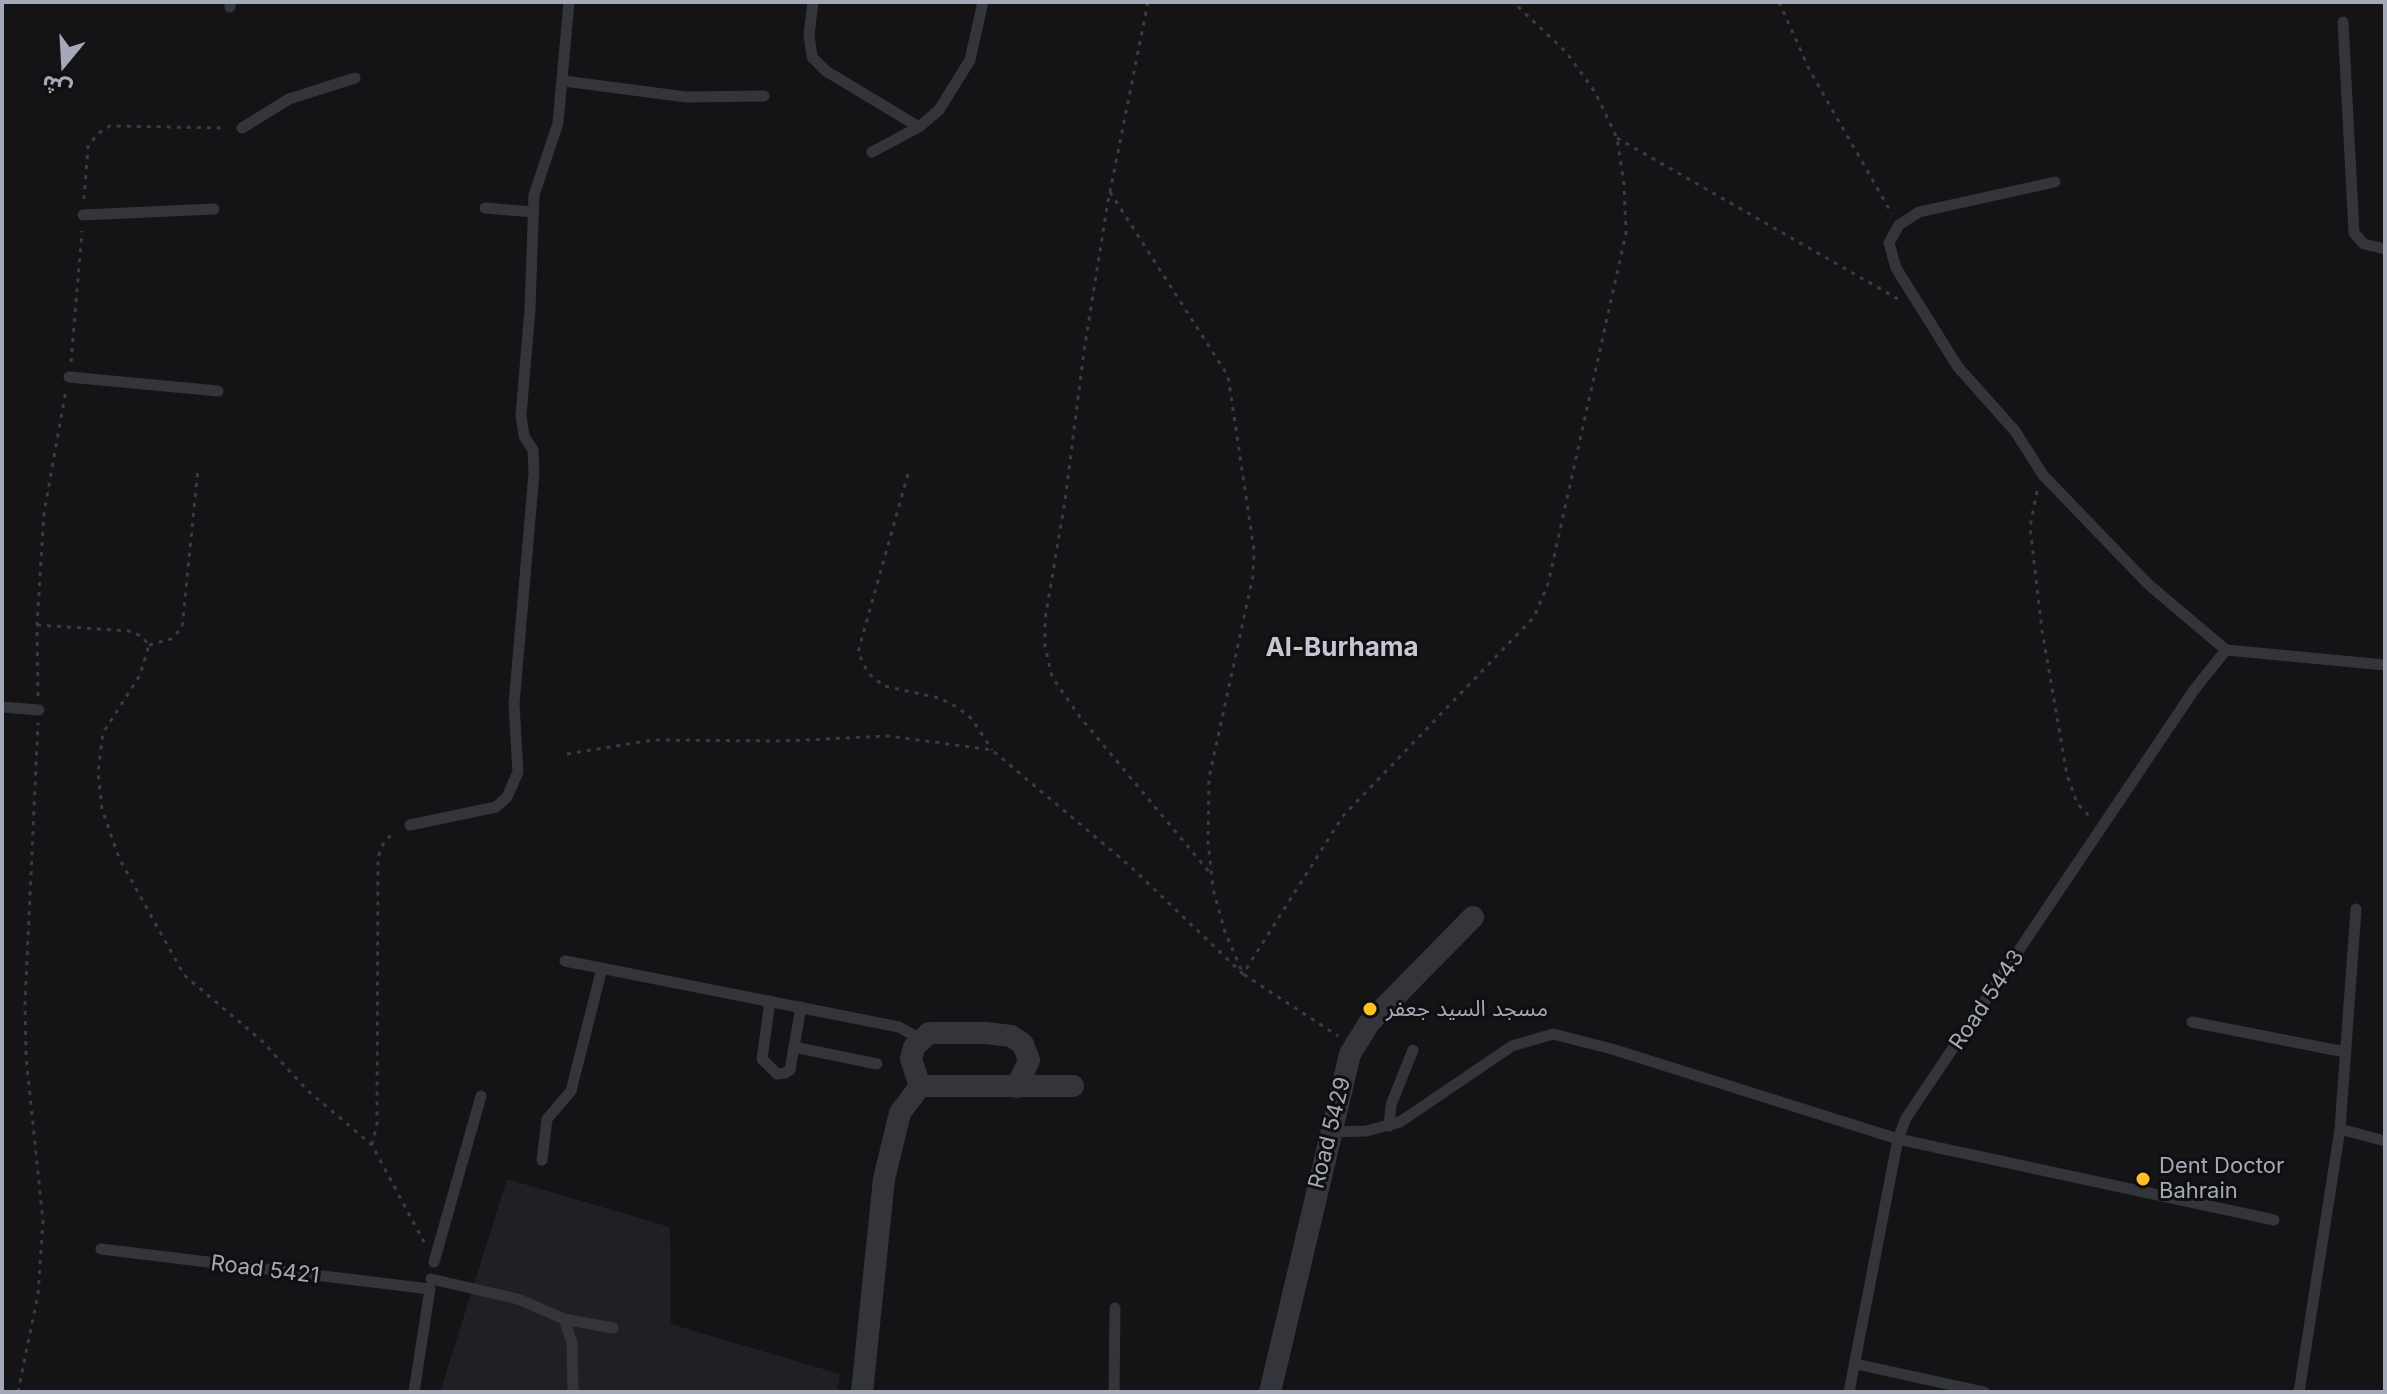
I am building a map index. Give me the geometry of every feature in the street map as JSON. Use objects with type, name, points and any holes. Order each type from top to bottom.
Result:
[{"type":"street","name":"Road 5429","points":[[1270,1392],[1330,1132],[1355,1047],[1369,1023],[1473,917]]},
{"type":"street","points":[[920,1086],[911,1059],[914,1047],[929,1033],[1011,1036],[1023,1044],[1029,1060],[1017,1087]]},
{"type":"street","points":[[920,1086],[1073,1086]]},
{"type":"street","points":[[862,1392],[884,1179],[900,1113],[920,1086]]},
{"type":"lane","points":[[410,825],[496,807],[507,797],[518,772],[514,704],[534,473],[533,450],[524,436],[521,415],[534,195],[558,123],[569,2]]},
{"type":"lane","points":[[813,2],[809,35],[812,57],[826,71],[919,127]]},
{"type":"lane","points":[[872,152],[919,127],[939,110],[970,60],[983,2]]},
{"type":"lane","points":[[2343,22],[2354,233],[2364,244],[2385,249]]},
{"type":"lane","points":[[242,128],[289,99],[355,78]]},
{"type":"lane","points":[[564,81],[686,97],[764,96]]},
{"type":"lane","points":[[2055,182],[1919,212],[1899,225],[1889,243],[1896,268],[1958,367],[2015,431],[2043,475],[2148,584],[2226,650],[2385,665]]},
{"type":"lane","points":[[485,208],[533,212]]},
{"type":"lane","points":[[83,215],[214,209]]},
{"type":"lane","points":[[69,377],[218,391]]},
{"type":"lane","name":"Road 5443","points":[[1849,1392],[1898,1139],[1906,1118],[2194,690],[2226,650]]},
{"type":"lane","points":[[2,707],[39,710]]},
{"type":"lane","points":[[2299,1392],[2340,1129],[2356,909]]},
{"type":"lane","points":[[565,961],[899,1027],[922,1040]]},
{"type":"lane","points":[[542,1160],[547,1119],[571,1091],[602,968]]},
{"type":"lane","points":[[770,1001],[762,1059],[777,1074],[790,1070],[801,1007]]},
{"type":"lane","points":[[2192,1022],[2345,1052]]},
{"type":"lane","points":[[1330,1132],[1389,1126],[1512,1046],[1553,1034],[1602,1045],[1898,1139],[2274,1220]]},
{"type":"lane","points":[[794,1047],[877,1064]]},
{"type":"lane","points":[[1389,1126],[1391,1105],[1413,1050]]},
{"type":"lane","points":[[434,1262],[481,1096]]},
{"type":"lane","points":[[2340,1129],[2385,1141]]},
{"type":"lane","name":"Road 5421","points":[[101,1249],[431,1284],[518,1299],[564,1319],[613,1328]]},
{"type":"lane","points":[[414,1392],[431,1284]]},
{"type":"lane","points":[[1114,1392],[1115,1308]]},
{"type":"lane","points":[[564,1319],[572,1343],[573,1392]]},
{"type":"lane","points":[[1856,1364],[1984,1392]]},
{"type":"path","points":[[1148,2],[1110,192],[1045,619],[1045,646],[1052,677],[1080,717],[1212,875]]},
{"type":"path","points":[[1243,974],[1343,816],[1534,617],[1548,584],[1626,233],[1617,138],[1595,92],[1566,52],[1513,2]]},
{"type":"path","points":[[1779,2],[1810,71],[1899,225]]},
{"type":"path","points":[[18,1392],[38,1294],[43,1221],[26,1057],[25,1003],[39,710],[37,625],[44,513],[69,377],[88,147],[97,134],[110,126],[242,128]]},
{"type":"path","points":[[1617,138],[1925,314]]},
{"type":"path","points":[[1110,192],[1228,376],[1254,550],[1253,576],[1209,778],[1212,875],[1225,932],[1243,974]]},
{"type":"path","points":[[149,645],[171,639],[182,628],[198,469]]},
{"type":"path","points":[[908,474],[858,652],[868,673],[884,686],[939,698],[957,707],[972,719],[992,750],[1131,867],[1243,974],[1355,1047]]},
{"type":"path","points":[[2043,475],[2030,527],[2042,630],[2067,775],[2077,803],[2101,829]]},
{"type":"path","points":[[37,625],[129,631],[141,636],[149,645]]},
{"type":"path","points":[[149,645],[140,675],[103,733],[98,772],[102,809],[119,858],[184,975],[262,1041],[307,1090],[372,1145],[434,1262]]},
{"type":"path","points":[[567,754],[653,740],[781,741],[889,736],[992,750]]},
{"type":"path","points":[[372,1145],[377,1124],[378,857],[384,842],[410,825]]},
{"type":"shaded area","points":[[507,1179],[670,1227],[671,1324],[840,1374],[837,1392],[440,1392]]},
{"type":"place","name":"مسجد السيد جعفر","points":[[1370,1009]]},
{"type":"place","name":"Dent Doctor Bahrain","points":[[2143,1179]]},
{"type":"district","name":"Al-Burhama","points":[[1342,648]]}]
